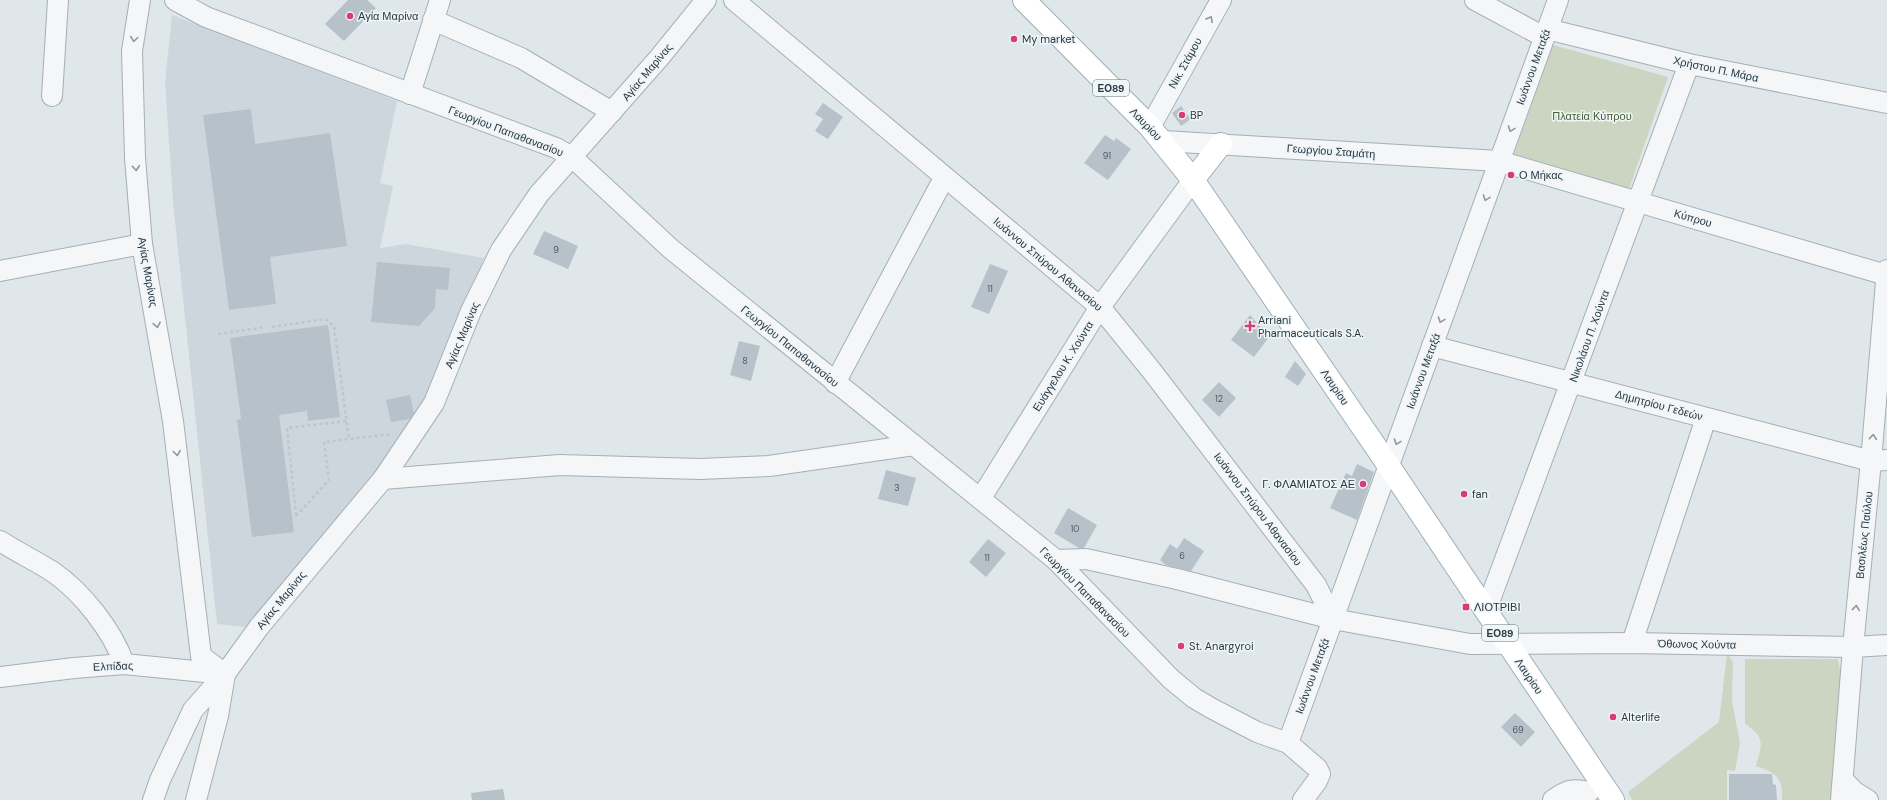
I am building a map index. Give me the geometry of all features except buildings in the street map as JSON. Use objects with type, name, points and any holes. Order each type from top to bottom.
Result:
[{"type":"main road","name":"Λαυρίου","points":[[1025,0],[1156,134],[1194,180],[1481,603],[1593,791],[1613,800]]},
{"type":"main road","points":[[1194,180],[1221,144]]},
{"type":"street","points":[[52,96],[58,0]]},
{"type":"street","name":"Αγίας Μαρίνας","points":[[140,0],[132,58],[135,158],[142,244],[173,421],[202,656],[225,674]]},
{"type":"street","name":"Γεωργίου Παπαθανασίου","points":[[175,0],[206,17],[556,148],[572,157],[671,249],[1056,560],[1171,679],[1194,698],[1257,732],[1288,743],[1317,768],[1320,774],[1304,800]]},
{"type":"street","points":[[410,94],[440,0]]},
{"type":"street","name":"Αγίας Μαρίνας","points":[[153,800],[160,780],[193,710],[225,674],[259,627],[383,479],[434,403],[471,311],[501,250],[539,194],[659,58],[706,0]]},
{"type":"street","name":"Ιωάννου Σπύρου Αθανασίου","points":[[734,0],[944,178],[1100,307],[1151,370],[1316,585],[1333,619]]},
{"type":"street","name":"Νικ. Στάμου","points":[[1156,134],[1221,0]]},
{"type":"street","name":"Χρήστου Π. Μάρα","points":[[1475,0],[1546,33],[1689,64],[1887,103]]},
{"type":"street","name":"Ιωάννου Μεταξά","points":[[1288,743],[1558,0]]},
{"type":"street","points":[[433,20],[521,58],[612,112]]},
{"type":"street","name":"Νικολάου Π. Χούντα","points":[[1481,603],[1492,597],[1689,64]]},
{"type":"street","name":"Γεωργίου Σταμάτη","points":[[1156,134],[1221,144],[1499,161]]},
{"type":"street","name":"Κύπρου","points":[[1499,161],[1886,275]]},
{"type":"street","points":[[835,383],[944,178]]},
{"type":"street","name":"Ευάγγελου Κ. Χούντα","points":[[981,498],[1100,307],[1194,180]]},
{"type":"street","points":[[0,271],[142,244]]},
{"type":"street","name":"Βασιλέως Παύλου","points":[[1841,800],[1852,647],[1879,460],[1887,270]]},
{"type":"street","name":"Δημητρίου Γεδεών","points":[[1432,346],[1706,418],[1879,460]]},
{"type":"street","points":[[1632,643],[1706,418]]},
{"type":"street","points":[[383,479],[560,465],[700,469],[769,466],[914,445]]},
{"type":"street","points":[[0,541],[54,573],[79,594],[119,648],[124,664]]},
{"type":"street","name":"Όθωνος Χούντα","points":[[1056,560],[1086,559],[1177,579],[1333,619],[1470,644],[1632,643],[1852,647],[1887,646]]},
{"type":"street","name":"Ελπίδας","points":[[0,677],[74,668],[124,664],[225,674]]},
{"type":"street","points":[[196,800],[218,716],[225,674]]},
{"type":"street","points":[[1843,780],[1855,792],[1868,800]]},
{"type":"street","points":[[1553,800],[1564,792],[1577,789],[1593,791]]},
{"type":"path","points":[[272,327],[325,319],[334,326],[349,439]]},
{"type":"path","points":[[218,334],[266,327]]},
{"type":"path","points":[[347,421],[287,428],[296,516],[329,480],[324,442],[414,432]]},
{"type":"shaded area","points":[[172,15],[397,101],[380,183],[393,186],[380,248],[406,244],[484,258],[428,400],[372,478],[246,627],[217,624],[173,202],[165,82]]},
{"type":"green space","name":"Πλατεία Κύπρου","points":[[1553,45],[1668,77],[1629,189],[1514,154]]},
{"type":"green space","points":[[1727,654],[1733,662],[1732,701],[1740,743],[1735,771],[1727,770],[1727,800],[1632,800],[1628,792],[1719,722]]},
{"type":"green space","points":[[1745,659],[1838,659],[1842,682],[1836,800],[1782,800],[1780,781],[1777,777],[1769,771],[1756,766],[1761,742],[1756,733],[1745,724]]},
{"type":"place","name":"Αγία Μαρίνα","points":[[350,16]]},
{"type":"place","name":"My market","points":[[1014,39]]},
{"type":"place","name":"BP","points":[[1182,115]]},
{"type":"place","name":"Ο Μήκας","points":[[1511,175]]},
{"type":"place","name":"Arriani Pharmaceuticals S.A.","points":[[1250,326]]},
{"type":"place","name":"Γ. ΦΛΑΜΙΑΤΟΣ ΑΕ","points":[[1363,484]]},
{"type":"place","name":"fan","points":[[1464,494]]},
{"type":"place","name":"ΛΙΟΤΡΙΒΙ","points":[[1466,607]]},
{"type":"place","name":"St. Anargyroi","points":[[1181,646]]},
{"type":"place","name":"Alterlife","points":[[1613,717]]}]
